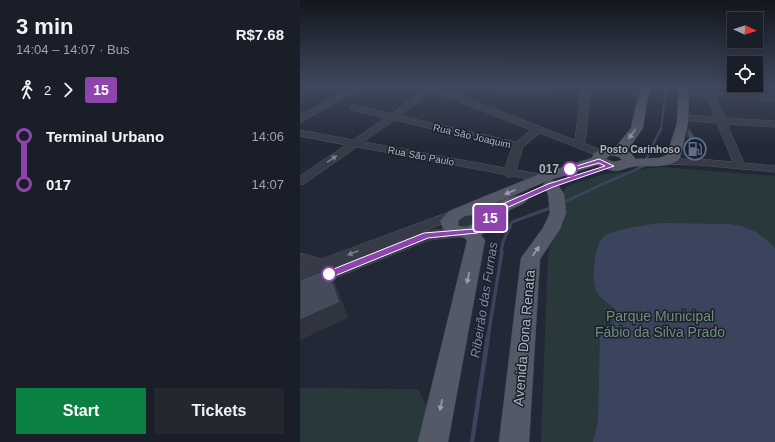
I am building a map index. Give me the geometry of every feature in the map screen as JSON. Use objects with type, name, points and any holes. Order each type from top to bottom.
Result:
[{"type":"main road","points":[[552,193],[459,212],[449,221],[449,225],[451,229],[473,232],[501,208],[552,193],[614,158],[637,128],[641,107]]},
{"type":"main road","points":[[614,158],[667,160],[680,139],[684,107]]},
{"type":"main road","name":"Avenida Dona Renata","points":[[514,442],[531,258],[551,229],[552,193]]},
{"type":"main road","points":[[433,442],[473,232],[486,220],[482,214],[474,210],[459,212]]},
{"type":"street","points":[[300,120],[324,107]]},
{"type":"street","points":[[300,181],[355,144],[405,107]]},
{"type":"street","points":[[479,107],[538,129],[580,141]]},
{"type":"street","points":[[495,107],[580,141],[614,158]]},
{"type":"street","points":[[580,141],[584,107]]},
{"type":"street","points":[[715,107],[740,166]]},
{"type":"street","name":"Rua São Joaquim","points":[[355,108],[518,146]]},
{"type":"street","points":[[684,118],[775,124]]},
{"type":"street","points":[[509,174],[518,146],[538,129]]},
{"type":"street","name":"Rua São Paulo","points":[[300,133],[509,174],[552,193]]},
{"type":"street","points":[[667,160],[775,169]]},
{"type":"street","points":[[300,273],[459,212]]},
{"type":"street","points":[[300,286],[426,235],[473,232]]},
{"type":"street","points":[[300,259],[322,265]]},
{"type":"green space","name":"Parque Municipal Fábio da Silva Prado","points":[[661,167],[775,176],[775,442],[541,442],[548,252],[565,212],[564,191],[567,186],[600,175]]},
{"type":"green space","points":[[468,215],[478,218],[478,222],[466,227],[461,225],[459,223],[460,219]]},
{"type":"green space","points":[[300,388],[418,389],[429,410],[421,442],[300,442]]},
{"type":"water","name":"Parque Municipal Fábio da Silva Prado","points":[[661,223],[729,224],[742,226],[756,232],[769,242],[775,249],[775,442],[593,442],[598,422],[600,336],[612,324],[612,318],[616,310],[598,294],[596,289],[594,281],[594,265],[597,248],[603,237],[608,234],[630,228]]},
{"type":"building","points":[[688,129],[690,129],[701,149],[693,149],[687,133]]},
{"type":"building","points":[[328,269],[340,302],[300,320],[300,280]]},
{"type":"waterway","name":"Ribeirão das Furnas","points":[[661,130],[664,107]]},
{"type":"waterway","name":"Ribeirão das Furnas","points":[[603,184],[644,166],[649,152],[661,129]]},
{"type":"waterway","name":"Ribeirão das Furnas","points":[[562,203],[605,183]]},
{"type":"waterway","name":"Ribeirão das Furnas","points":[[501,252],[503,242],[512,222],[553,207]]},
{"type":"waterway","name":"Ribeirão das Furnas","points":[[488,337],[502,251]]},
{"type":"waterway","name":"Ribeirão das Furnas","points":[[472,442],[488,336]]},
{"type":"bus line","name":"15","points":[[329,274],[426,235],[470,233],[482,227],[501,208],[551,186],[610,166],[599,160],[570,169]]},
{"type":"place","name":"Posto Carinhoso","points":[[695,149]]},
{"type":"place","name":"017","points":[[570,169]]}]
